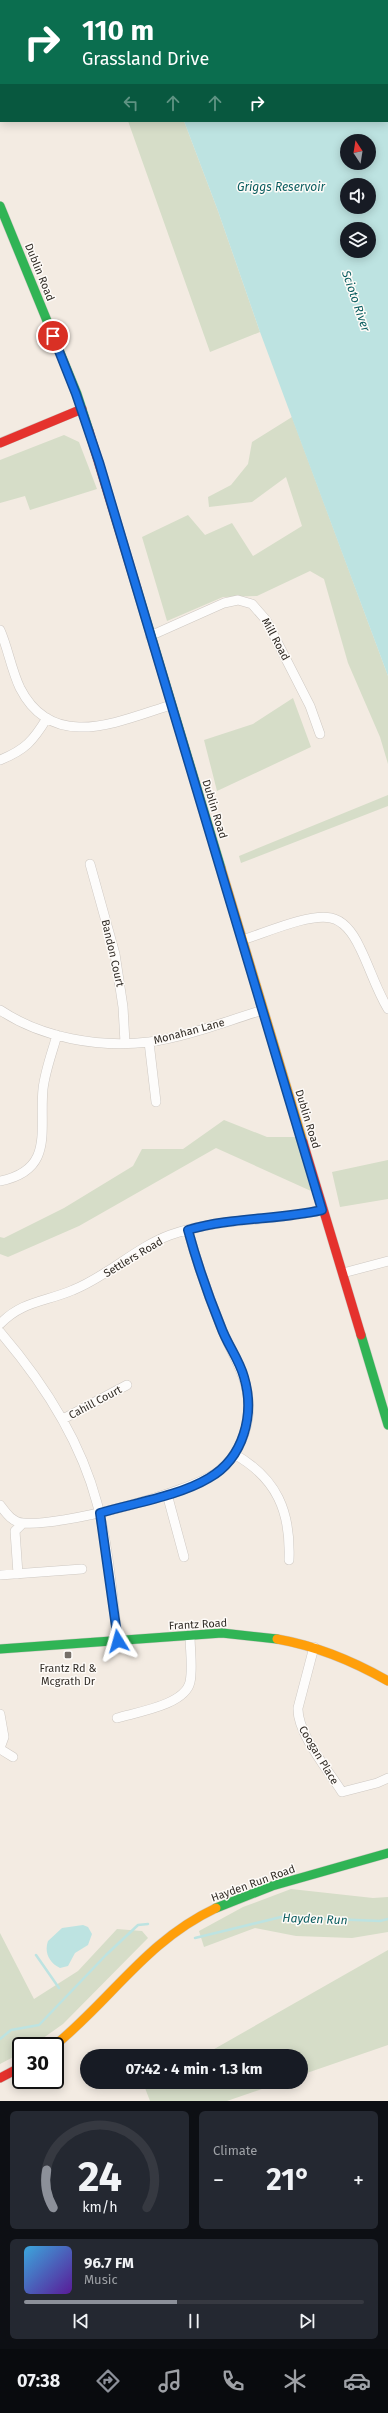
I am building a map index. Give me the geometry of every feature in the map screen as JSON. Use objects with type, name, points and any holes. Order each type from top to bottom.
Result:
[{"type":"main road","name":"Dublin Road","points":[[0,206],[82,409],[388,1425]]},
{"type":"main road","points":[[0,443],[82,409]]},
{"type":"main road","name":"Frantz Road","points":[[0,1649],[190,1635],[252,1635],[314,1647],[371,1670],[388,1680]]},
{"type":"main road","name":"Hayden Run Road","points":[[64,2037],[93,2012],[164,1940],[195,1918],[231,1902],[276,1886],[388,1854]]},
{"type":"main road","points":[[0,2078],[12,2072]]},
{"type":"street","name":"Mill Road","points":[[150,636],[224,603],[238,600],[252,604],[266,620],[310,706],[320,734]]},
{"type":"street","points":[[0,630],[20,689],[36,710],[47,718],[76,728],[90,728],[106,725],[171,705]]},
{"type":"street","points":[[0,760],[24,749],[34,740],[47,718]]},
{"type":"street","name":"Bandon Court","points":[[90,864],[115,954],[123,1008],[125,1043]]},
{"type":"street","points":[[242,940],[308,920],[326,917],[335,919],[349,929],[360,947],[371,976],[388,1009]]},
{"type":"street","name":"Monahan Lane","points":[[0,1010],[31,1026],[57,1036],[99,1043],[125,1043],[149,1042],[263,1010]]},
{"type":"street","points":[[1,1181],[22,1172],[31,1166],[38,1157],[42,1148],[43,1088],[57,1036]]},
{"type":"street","points":[[149,1042],[156,1102]]},
{"type":"street","name":"Settlers Road","points":[[0,1324],[19,1308],[78,1288],[96,1280],[151,1244],[188,1230],[222,1222],[284,1217],[322,1210]]},
{"type":"street","points":[[0,1505],[9,1516],[23,1524],[55,1521],[100,1513],[167,1494],[209,1478],[228,1463],[234,1454],[245,1430],[248,1417],[247,1390],[244,1376],[222,1331],[201,1277],[188,1230]]},
{"type":"street","points":[[343,1273],[388,1262]]},
{"type":"street","points":[[0,1332],[18,1353],[63,1419],[88,1474],[100,1513],[118,1641]]},
{"type":"street","name":"Cahill Court","points":[[63,1419],[127,1384]]},
{"type":"street","points":[[234,1454],[267,1478],[276,1494],[290,1536],[289,1560]]},
{"type":"street","points":[[167,1494],[184,1557]]},
{"type":"street","points":[[18,1574],[15,1531],[23,1524]]},
{"type":"street","points":[[0,1575],[82,1570]]},
{"type":"street","points":[[117,1718],[171,1702],[185,1693],[190,1678],[190,1635]]},
{"type":"street","name":"Coogan Place","points":[[314,1647],[298,1708],[298,1715],[302,1729],[342,1792],[377,1783],[388,1778]]},
{"type":"street","points":[[0,1714],[4,1737],[0,1749],[13,1757]]},
{"type":"green space","points":[[128,122],[184,122],[218,211],[260,332],[210,352]]},
{"type":"green space","points":[[292,417],[388,676],[388,764],[380,737],[348,663],[324,579],[310,571],[257,596],[223,597],[167,621],[142,537],[188,515],[205,535],[232,523],[253,556],[302,526],[286,477],[252,502],[209,507],[208,497],[231,485],[248,464],[252,442]]},
{"type":"green space","points":[[64,435],[79,442],[97,489],[30,510],[25,496],[0,503],[0,460]]},
{"type":"green space","points":[[293,698],[311,747],[217,791],[204,740],[253,724]]},
{"type":"green space","points":[[388,795],[388,806],[241,863],[239,856]]},
{"type":"green space","points":[[224,1120],[267,1137],[296,1137],[311,1191],[216,1148],[79,1226],[8,1257],[0,1254],[0,1237],[4,1238],[64,1208],[133,1166],[142,1149],[183,1149]]},
{"type":"green space","points":[[388,1160],[388,1199],[340,1207],[332,1172]]},
{"type":"green space","points":[[291,1889],[373,1898],[388,1897],[388,1932],[352,1938],[296,1936],[255,1928],[204,1947],[199,1931],[243,1907]]},
{"type":"green space","points":[[117,1929],[142,1931],[148,1938],[63,2024],[45,2037],[12,2037],[12,2058],[0,2064],[0,1933],[34,1999],[78,1971]]},
{"type":"green space","points":[[388,1950],[388,2045],[308,2073],[308,2049],[214,2049]]},
{"type":"green space","points":[[145,2089],[262,2089],[227,2101],[150,2101]]},
{"type":"water","name":"Griggs Reservoir","points":[[184,122],[388,122],[388,676],[260,332],[218,211]]},
{"type":"water","points":[[83,1925],[88,1927],[92,1934],[88,1945],[75,1953],[68,1966],[60,1968],[56,1966],[48,1957],[48,1941],[62,1928]]},
{"type":"waterway","name":"Hayden Run","points":[[195,1938],[281,1917],[380,1921],[388,1919]]},
{"type":"waterway","name":"Hayden Run","points":[[0,2039],[11,2030],[39,2025],[106,1955],[138,1925],[148,1924]]},
{"type":"waterway","points":[[36,1955],[59,1988]]},
{"type":"traffic: fast","points":[[0,206],[77,394],[89,431]]},
{"type":"traffic: fast","points":[[137,589],[221,868]]},
{"type":"traffic: fast","points":[[361,1335],[388,1425]]},
{"type":"traffic: fast","points":[[0,1649],[222,1633],[277,1639]]},
{"type":"traffic: fast","points":[[216,1908],[272,1886],[388,1853]]},
{"type":"traffic: slow","points":[[221,868],[303,1142]]},
{"type":"traffic: slow","points":[[277,1639],[334,1655],[362,1667],[388,1681]]},
{"type":"traffic: slow","points":[[64,2037],[149,1954],[191,1921],[216,1908]]},
{"type":"traffic: jam","points":[[0,443],[82,409]]},
{"type":"traffic: jam","points":[[89,431],[137,589]]},
{"type":"traffic: jam","points":[[303,1142],[361,1335]]},
{"type":"traffic: jam","points":[[0,2078],[12,2072]]},
{"type":"place","name":"Frantz Rd & Mcgrath Dr","points":[[68,1655]]},
{"type":"route","points":[[53,336],[94,445],[322,1210],[301,1215],[222,1222],[188,1230],[201,1277],[222,1331],[244,1376],[247,1390],[248,1417],[239,1446],[228,1463],[220,1471],[197,1484],[184,1489],[100,1513],[111,1580],[118,1641]]},
{"type":"water label","name":"Scioto River","points":[[356,301]]}]
